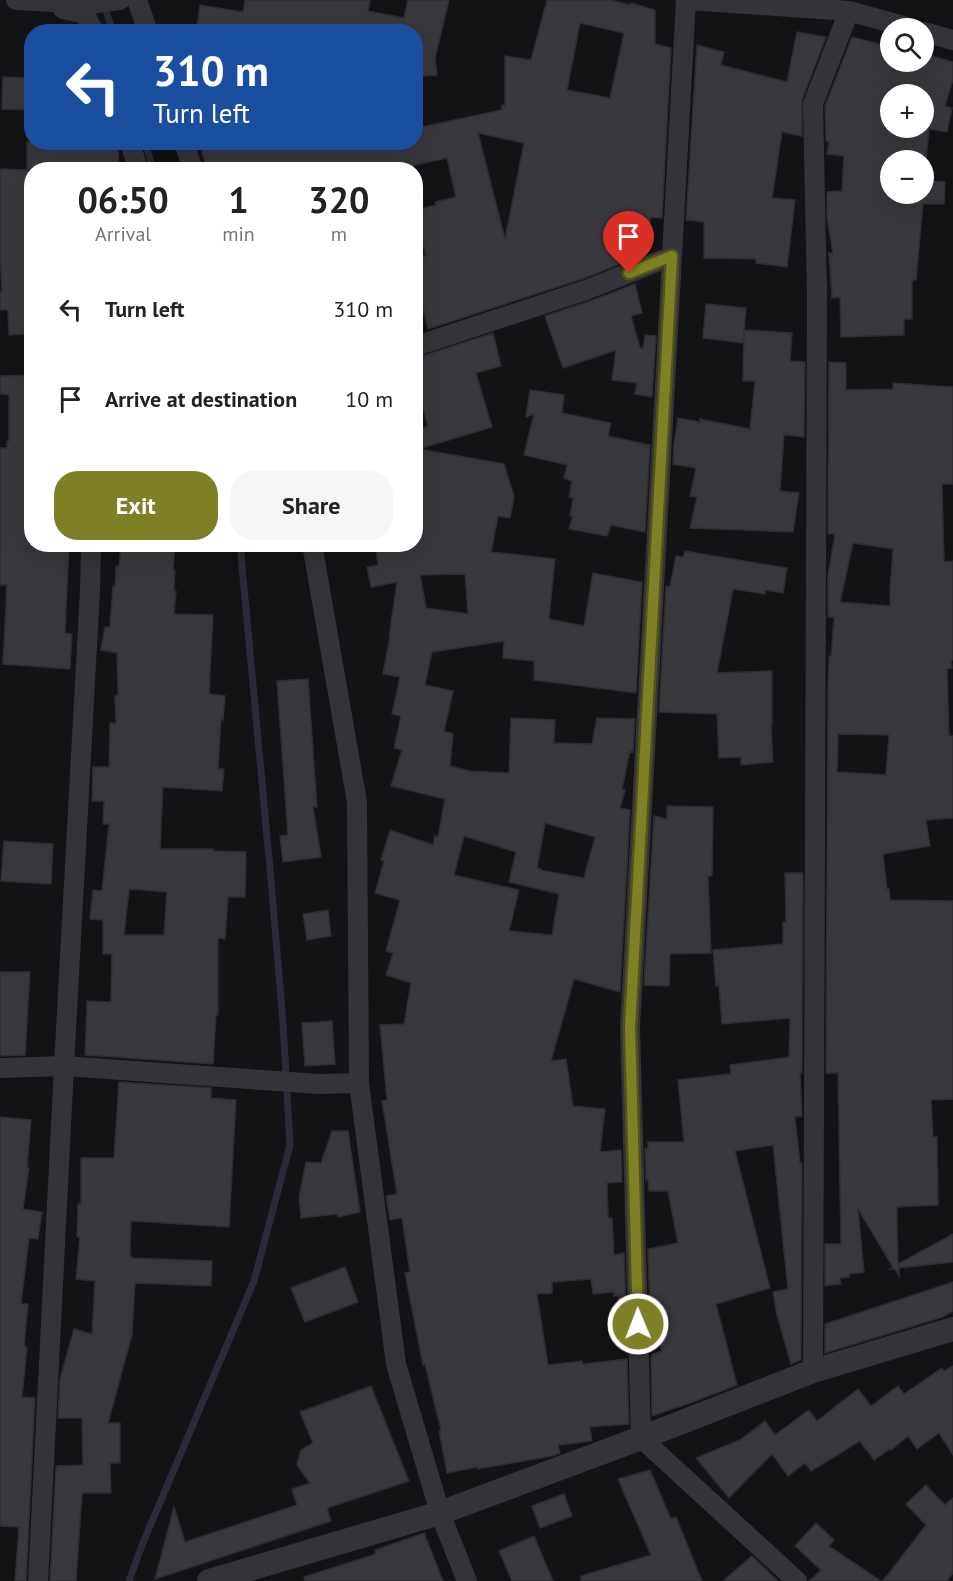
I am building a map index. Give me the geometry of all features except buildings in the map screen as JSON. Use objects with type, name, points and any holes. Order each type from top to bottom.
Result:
[{"type":"street","points":[[16,0],[89,4],[120,0]]},
{"type":"street","points":[[137,0],[145,24]]},
{"type":"street","points":[[797,1581],[641,1438],[630,1027],[686,0],[849,12],[880,20]]},
{"type":"street","points":[[29,1],[85,14],[90,24]]},
{"type":"street","points":[[813,1371],[816,296],[813,104],[849,12]]},
{"type":"street","points":[[934,35],[953,40]]},
{"type":"street","points":[[423,344],[586,290],[672,256]]},
{"type":"street","points":[[38,1581],[91,552]]},
{"type":"street","points":[[313,552],[357,802],[359,1083],[396,1364],[440,1513],[467,1581]]},
{"type":"street","points":[[0,1068],[64,1066],[319,1084],[359,1083]]},
{"type":"street","points":[[209,1581],[440,1513],[813,1371],[953,1329]]},
{"type":"waterway","points":[[104,5],[110,24]]},
{"type":"waterway","points":[[147,150],[151,162]]},
{"type":"waterway","points":[[129,1581],[142,1545],[254,1281],[290,1145],[283,1023],[241,552]]},
{"type":"route","points":[[629,273],[672,256],[630,1027],[638,1324]]}]
